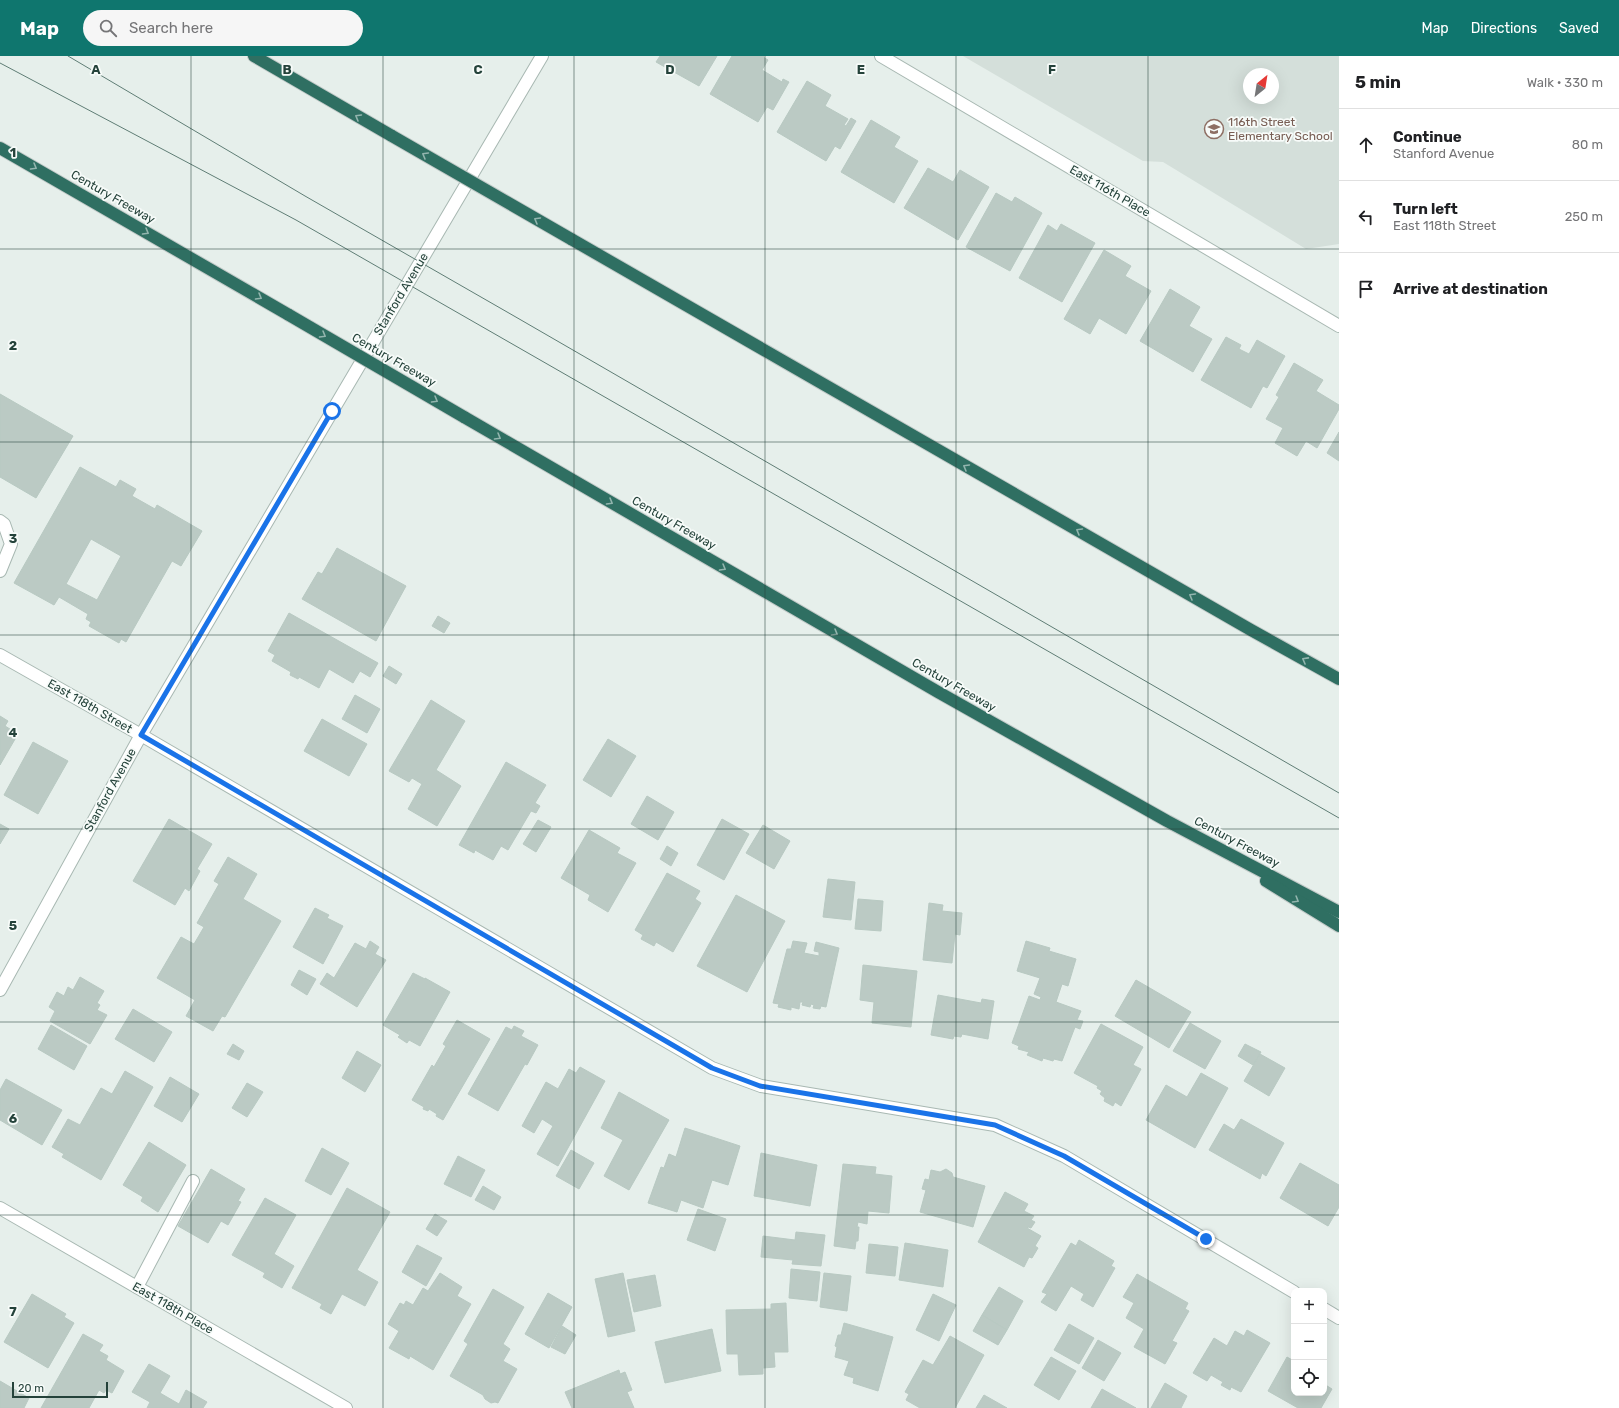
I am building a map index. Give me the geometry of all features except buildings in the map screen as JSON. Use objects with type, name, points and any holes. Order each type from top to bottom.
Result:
[{"type":"highway","points":[[254,56],[1251,630],[1339,679]]},
{"type":"highway","name":"Century Freeway","points":[[0,148],[932,688],[1167,821],[1339,912]]},
{"type":"highway","points":[[1167,821],[1339,926]]},
{"type":"street","name":"Stanford Avenue","points":[[0,990],[141,735],[542,56]]},
{"type":"street","name":"East 116th Place","points":[[881,56],[1339,326]]},
{"type":"street","points":[[0,521],[4,524],[11,544],[0,571]]},
{"type":"street","name":"East 118th Street","points":[[0,655],[141,735],[712,1068],[760,1086],[995,1125],[1064,1156],[1291,1290]]},
{"type":"street","points":[[137,1287],[193,1181]]},
{"type":"street","name":"East 118th Place","points":[[0,1208],[346,1408]]},
{"type":"street","points":[[1327,1311],[1339,1318]]},
{"type":"shaded area","name":"116th Street Elementary School","points":[[963,56],[1339,56],[1339,244],[1306,249],[1163,162],[1143,161]]},
{"type":"tram line","points":[[68,56],[305,196],[1339,793]]},
{"type":"tram line","points":[[0,63],[296,220],[1339,818]]},
{"type":"place","name":"116th Street Elementary School","points":[[1214,129]]},
{"type":"route","points":[[332,411],[141,735],[712,1068],[760,1086],[995,1125],[1064,1156],[1206,1239]]}]
